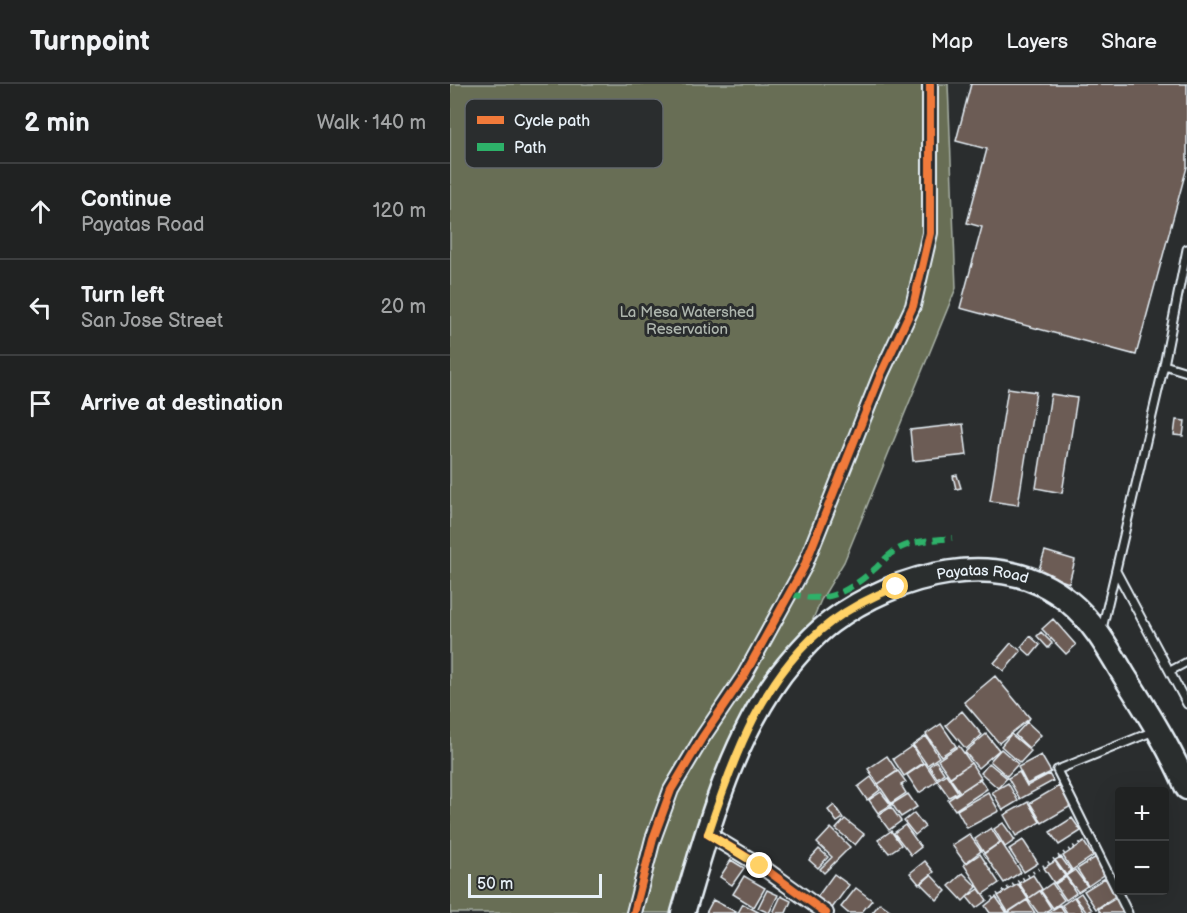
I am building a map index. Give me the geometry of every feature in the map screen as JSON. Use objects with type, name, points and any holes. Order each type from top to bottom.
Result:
[{"type":"main road","name":"Payatas Road","points":[[683,913],[720,795],[740,746],[763,701],[780,676],[814,636],[850,609],[873,596],[921,578],[945,573],[984,571],[1002,573],[1036,582],[1068,601],[1083,615],[1101,638],[1157,729],[1187,788]]},
{"type":"street","points":[[634,913],[653,839],[671,790],[702,738],[744,676],[804,567],[881,374],[913,306],[930,233],[930,84]]},
{"type":"street","points":[[708,834],[760,866],[826,913]]},
{"type":"lane","points":[[1101,638],[1164,365],[1187,249]]},
{"type":"lane","points":[[1164,365],[1187,372]]},
{"type":"lane","points":[[1116,571],[1187,704]]},
{"type":"lane","points":[[1170,671],[1187,662]]},
{"type":"lane","points":[[1128,913],[1057,770],[1157,729]]},
{"type":"path","points":[[992,898],[1091,836]]},
{"type":"green space","name":"La Mesa Watershed Reservation","points":[[450,84],[948,84],[956,288],[844,562],[821,600],[799,652],[752,722],[683,913],[450,913]]},
{"type":"building","points":[[971,84],[1187,84],[1187,167],[1136,355],[960,308],[982,227],[967,223],[987,149],[956,141]]},
{"type":"building","points":[[1008,388],[1036,392],[1018,505],[990,501]]},
{"type":"building","points":[[1051,394],[1077,398],[1062,493],[1036,488]]},
{"type":"building","points":[[1176,420],[1185,421],[1183,436],[1174,435]]},
{"type":"building","points":[[963,424],[967,455],[913,461],[910,430]]},
{"type":"building","points":[[957,475],[961,488],[956,489],[953,476]]},
{"type":"building","points":[[1045,551],[1075,560],[1069,583],[1038,572]]},
{"type":"building","points":[[1053,619],[1076,645],[1066,654],[1042,629]]},
{"type":"building","points":[[1041,632],[1052,643],[1048,648],[1037,636]]},
{"type":"building","points":[[1030,636],[1040,645],[1031,656],[1021,647]]},
{"type":"building","points":[[1011,643],[1021,651],[1004,671],[994,663]]},
{"type":"building","points":[[995,676],[1030,718],[999,743],[964,702]]},
{"type":"building","points":[[962,711],[982,735],[966,749],[946,725]]},
{"type":"building","points":[[1027,722],[1041,735],[1029,748],[1015,735]]},
{"type":"building","points":[[941,724],[956,746],[941,756],[926,734]]},
{"type":"building","points":[[986,734],[999,750],[978,768],[965,752]]},
{"type":"building","points":[[1011,734],[1031,751],[1020,763],[1001,746]]},
{"type":"building","points":[[926,736],[939,757],[927,765],[913,745]]},
{"type":"building","points":[[912,746],[923,763],[904,776],[893,759]]},
{"type":"building","points":[[959,746],[971,763],[950,777],[938,760]]},
{"type":"building","points":[[1001,749],[1018,764],[1007,776],[990,761]]},
{"type":"building","points":[[1041,755],[1051,772],[1027,784],[1018,767]]},
{"type":"building","points":[[887,756],[897,771],[878,784],[868,769]]},
{"type":"building","points":[[936,761],[944,773],[937,778],[929,766]]},
{"type":"building","points":[[925,763],[937,781],[919,793],[907,775]]},
{"type":"building","points":[[971,763],[981,778],[960,792],[950,778]]},
{"type":"building","points":[[989,763],[1007,778],[998,788],[981,773]]},
{"type":"building","points":[[898,771],[906,782],[901,785],[906,793],[891,803],[878,784]]},
{"type":"building","points":[[1019,772],[1027,786],[1049,774],[1053,781],[1020,799],[1008,778]]},
{"type":"building","points":[[946,774],[958,792],[949,797],[937,780]]},
{"type":"building","points":[[871,777],[880,790],[867,800],[858,787]]},
{"type":"building","points":[[980,779],[987,789],[955,810],[948,800]]},
{"type":"building","points":[[1008,783],[1018,801],[1003,810],[992,792]]},
{"type":"building","points":[[1059,786],[1071,806],[1042,823],[1030,803]]},
{"type":"building","points":[[881,792],[891,805],[878,813],[869,800]]},
{"type":"building","points":[[988,792],[999,811],[967,828],[957,810]]},
{"type":"building","points":[[908,794],[917,807],[901,817],[892,804]]},
{"type":"building","points":[[1028,802],[1040,822],[1016,836],[1004,815]]},
{"type":"building","points":[[834,805],[843,818],[837,822],[828,810]]},
{"type":"building","points":[[891,807],[901,821],[889,830],[878,815]]},
{"type":"building","points":[[914,813],[925,827],[915,835],[904,821]]},
{"type":"building","points":[[1072,818],[1081,831],[1059,845],[1050,832]]},
{"type":"building","points":[[845,819],[864,834],[855,845],[836,829]]},
{"type":"building","points":[[1003,823],[1015,840],[1005,847],[994,829]]},
{"type":"building","points":[[905,825],[921,847],[911,855],[894,833]]},
{"type":"building","points":[[831,828],[850,847],[824,873],[820,869],[832,857],[817,843]]},
{"type":"building","points":[[991,828],[1000,842],[984,853],[975,839]]},
{"type":"building","points":[[891,831],[901,845],[889,853],[878,840]]},
{"type":"building","points":[[969,834],[981,851],[965,863],[952,845]]},
{"type":"building","points":[[1023,840],[1038,863],[1024,872],[1009,849]]},
{"type":"building","points":[[1001,842],[1021,872],[1004,883],[984,854]]},
{"type":"building","points":[[1084,842],[1093,856],[1072,870],[1063,856]]},
{"type":"building","points":[[819,849],[828,857],[818,868],[809,860]]},
{"type":"building","points":[[980,854],[999,883],[983,894],[964,865]]},
{"type":"building","points":[[1061,857],[1071,871],[1066,875],[1055,860]]},
{"type":"building","points":[[1096,857],[1107,873],[1088,886],[1077,869]]},
{"type":"building","points":[[731,860],[744,868],[732,885],[720,877]]},
{"type":"building","points":[[925,861],[934,872],[919,884],[910,873]]},
{"type":"building","points":[[1055,861],[1065,876],[1054,883],[1044,868]]},
{"type":"building","points":[[1075,870],[1087,886],[1078,892],[1066,876]]},
{"type":"building","points":[[963,873],[977,887],[963,901],[949,886]]},
{"type":"building","points":[[834,874],[849,885],[830,911],[815,900]]},
{"type":"building","points":[[931,875],[946,891],[937,900],[921,884]]},
{"type":"building","points":[[1033,875],[1042,889],[1029,898],[1019,883]]},
{"type":"building","points":[[744,876],[765,888],[754,907],[733,894]]},
{"type":"building","points":[[1066,877],[1076,893],[1066,900],[1055,884]]},
{"type":"building","points":[[1105,878],[1117,895],[1096,909],[1084,891]]},
{"type":"building","points":[[1052,883],[1064,900],[1053,908],[1041,891]]},
{"type":"building","points":[[1018,884],[1028,899],[1008,912],[998,896]]},
{"type":"building","points":[[856,888],[872,900],[861,913],[848,913],[841,907]]},
{"type":"building","points":[[979,889],[987,900],[976,908],[967,897]]},
{"type":"building","points":[[767,890],[778,895],[769,913],[758,908]]},
{"type":"building","points":[[1040,891],[1051,908],[1044,913],[1038,913],[1028,899]]},
{"type":"building","points":[[1081,893],[1092,910],[1087,913],[1075,897]]},
{"type":"building","points":[[781,896],[791,901],[786,913],[773,913]]},
{"type":"building","points":[[996,897],[1007,913],[990,913],[985,906]]},
{"type":"building","points":[[1074,897],[1084,913],[1067,913],[1062,905]]},
{"type":"building","points":[[1116,898],[1126,913],[1101,913],[1098,909]]},
{"type":"building","points":[[713,900],[736,912],[736,913],[706,913]]},
{"type":"building","points":[[1027,900],[1035,913],[1007,913]]},
{"type":"building","points":[[880,903],[894,913],[872,913]]},
{"type":"building","points":[[743,904],[760,913],[738,913]]},
{"type":"building","points":[[1060,905],[1065,913],[1047,913]]},
{"type":"marked path","points":[[789,593],[815,598],[837,594],[857,583],[889,555],[904,546],[917,542],[952,538]]},
{"type":"cycle path","points":[[634,913],[653,839],[671,790],[702,738],[744,676],[804,567],[881,374],[913,306],[930,233],[930,84]]},
{"type":"cycle path","points":[[708,834],[761,866],[826,913]]},
{"type":"route","points":[[760,866],[708,834],[720,795],[740,746],[763,701],[780,676],[814,636],[850,609],[873,596],[896,587]]}]
